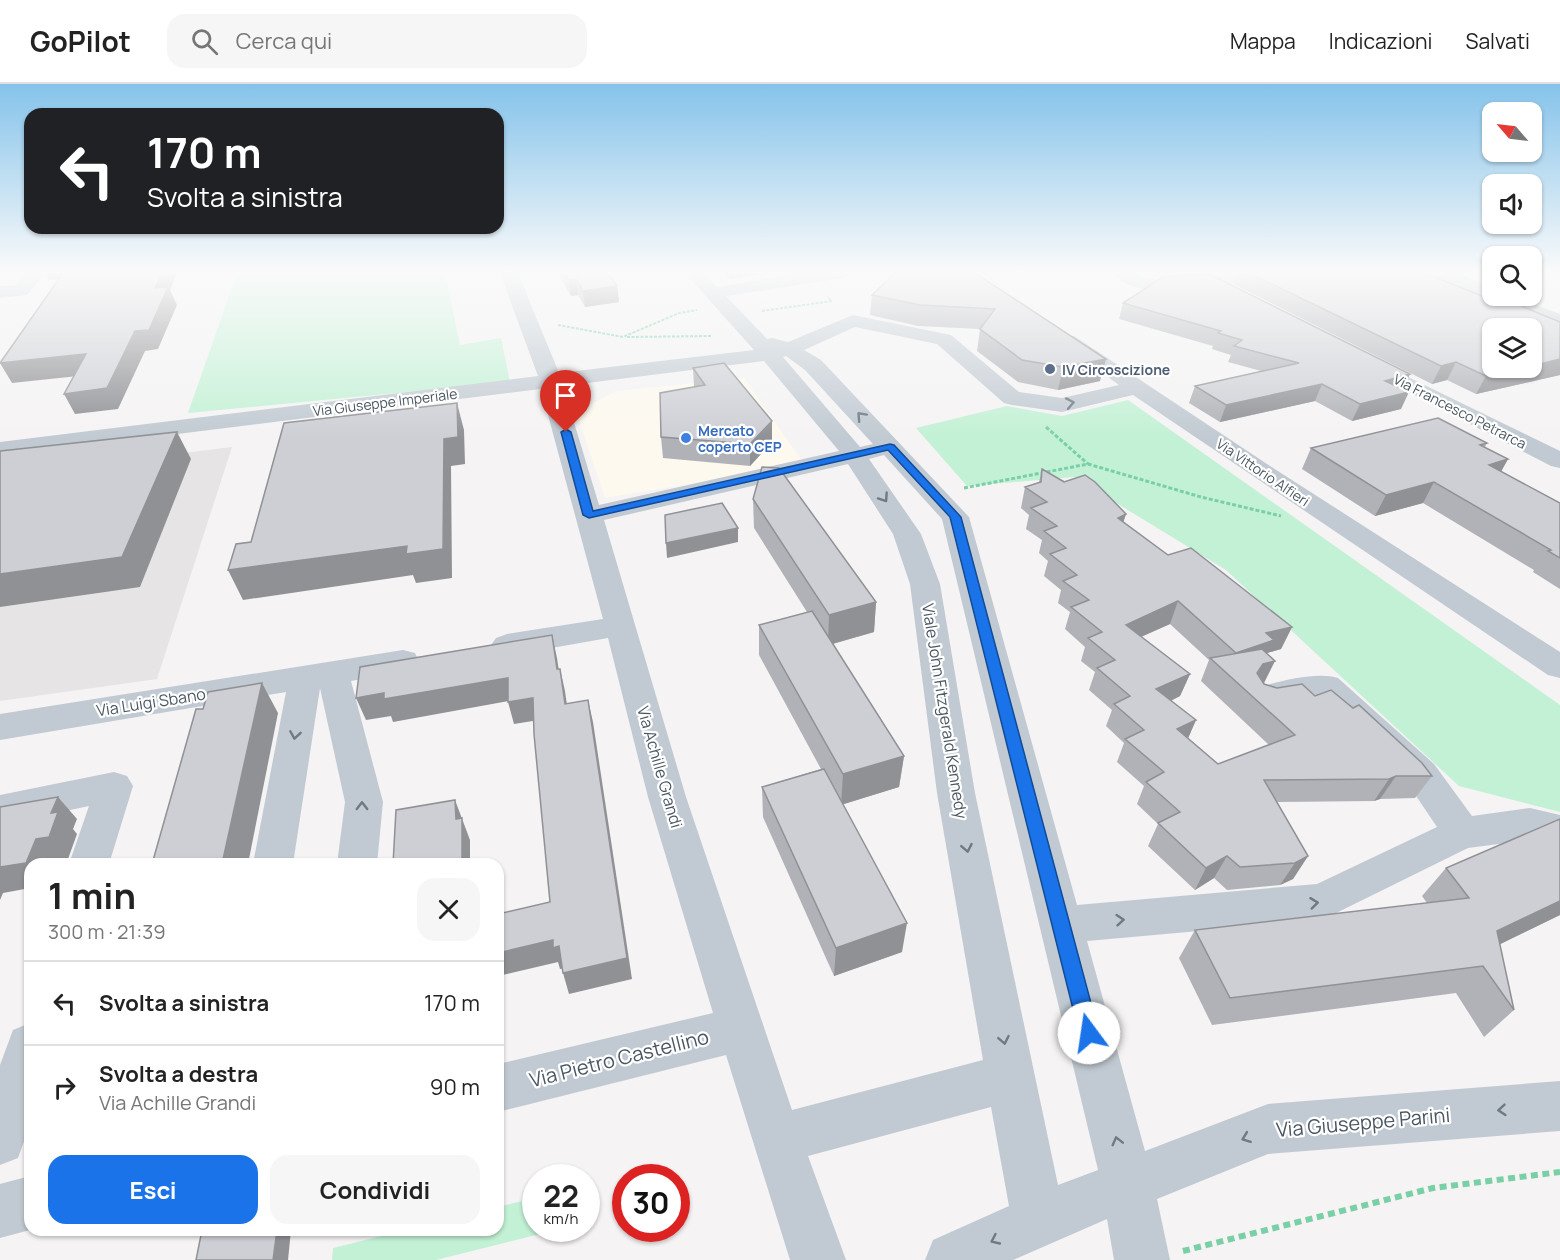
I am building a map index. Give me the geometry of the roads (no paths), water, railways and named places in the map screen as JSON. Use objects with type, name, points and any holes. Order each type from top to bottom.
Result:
[{"type":"street","name":"Via Achille Grandi","points":[[531,328],[548,374],[589,515],[667,797],[776,1139],[818,1260]]},
{"type":"street","name":"Viale John Fitzgerald Kennedy","points":[[752,328],[768,341],[813,365],[955,517],[1128,1184],[1156,1257]]},
{"type":"street","points":[[768,341],[824,328]]},
{"type":"street","points":[[888,328],[944,339],[1012,398],[1062,405],[1137,387]]},
{"type":"street","name":"Via Vittorio Alfieri","points":[[1049,328],[1258,469],[1555,659]]},
{"type":"street","name":"Viale John Fitzgerald Kennedy","points":[[768,341],[855,456],[907,534],[925,584],[956,793],[1038,1220]]},
{"type":"street","name":"Via Giuseppe Imperiale","points":[[0,449],[548,374],[618,374],[768,341]]},
{"type":"street","name":"Via Francesco Petrarca","points":[[1344,351],[1560,461]]},
{"type":"street","points":[[589,515],[890,447]]},
{"type":"street","points":[[483,649],[621,626]]},
{"type":"street","name":"Via Luigi Sbano","points":[[0,727],[437,656]]},
{"type":"street","points":[[274,858],[319,675]]},
{"type":"street","points":[[319,675],[364,802],[358,858]]},
{"type":"street","points":[[1265,697],[1326,686],[1421,774],[1462,833]]},
{"type":"street","points":[[0,810],[114,786],[91,858]]},
{"type":"street","points":[[1061,925],[1322,902],[1462,833],[1530,824],[1560,831]]},
{"type":"street","name":"Via Pietro Castellino","points":[[504,1087],[741,1029]]},
{"type":"street","points":[[0,1140],[24,1065]]},
{"type":"street","points":[[776,1139],[906,1107],[1011,1077]]},
{"type":"street","name":"Via Giuseppe Parini","points":[[953,1260],[1038,1220],[1269,1129],[1560,1106]]},
{"type":"street","points":[[0,1211],[24,1205]]},
{"type":"place","name":"IV Circoscizione","points":[[1050,369]]},
{"type":"place","name":"Mercato coperto CEP","points":[[686,438]]}]
